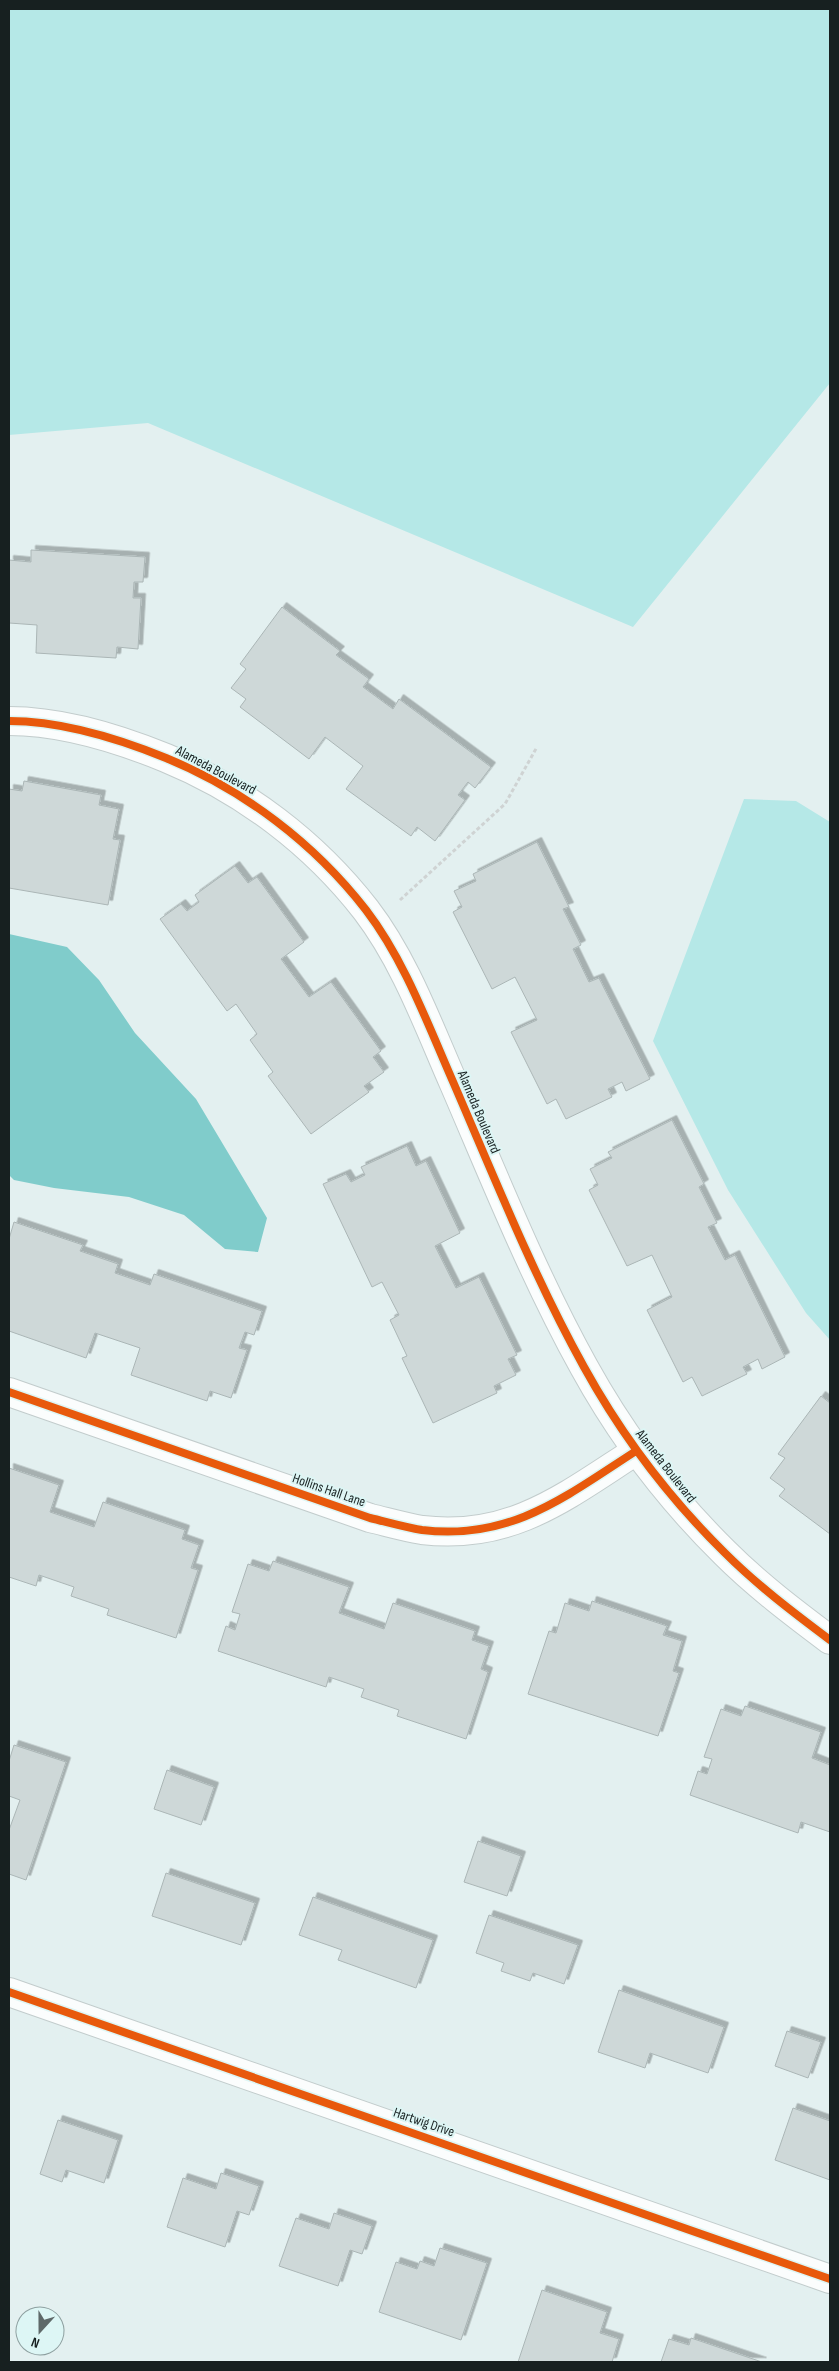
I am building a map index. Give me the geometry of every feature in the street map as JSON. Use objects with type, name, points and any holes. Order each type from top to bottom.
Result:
[{"type":"street","name":"Alameda Boulevard","points":[[9,721],[70,728],[139,747],[183,765],[222,785],[256,806],[286,829],[317,857],[366,910],[415,993],[546,1291],[584,1368],[636,1451],[682,1508],[726,1555],[765,1589],[830,1640]]},
{"type":"street","name":"Hollins Hall Lane","points":[[9,1392],[370,1518],[422,1530],[460,1531],[507,1524],[550,1507],[636,1451]]},
{"type":"street","name":"Hartwig Drive","points":[[9,1992],[830,2278]]},
{"type":"path","points":[[400,900],[505,804],[537,747]]},
{"type":"shaded area","points":[[9,9],[830,9],[830,383],[633,627],[148,423],[9,435]]},
{"type":"shaded area","points":[[744,799],[796,801],[830,822],[830,1340],[806,1313],[728,1190],[653,1041]]},
{"type":"shaded area","points":[[9,934],[67,947],[99,980],[135,1033],[196,1099],[267,1218],[258,1252],[225,1249],[184,1215],[129,1197],[54,1188],[14,1180],[9,1175]]},
{"type":"building","points":[[31,550],[145,557],[143,582],[134,582],[133,598],[141,598],[138,649],[117,647],[116,658],[36,653],[37,625],[9,623],[9,560],[31,562]]},
{"type":"building","points":[[282,607],[340,651],[336,655],[369,679],[363,687],[393,709],[399,699],[491,767],[475,788],[468,782],[458,795],[465,800],[435,841],[417,827],[411,836],[346,789],[363,766],[325,737],[309,759],[240,707],[246,699],[231,688],[246,669],[240,664]]},
{"type":"building","points":[[24,781],[101,795],[99,805],[119,809],[113,839],[120,840],[108,905],[9,888],[9,789],[22,791]]},
{"type":"building","points":[[537,842],[569,907],[563,909],[581,945],[573,949],[589,982],[599,978],[650,1079],[626,1091],[622,1082],[608,1089],[612,1097],[566,1119],[556,1099],[547,1104],[511,1032],[537,1020],[515,977],[492,989],[453,912],[462,907],[454,891],[476,881],[473,874]]},
{"type":"building","points":[[235,866],[248,883],[257,877],[304,942],[281,959],[309,997],[331,982],[381,1051],[373,1057],[384,1072],[364,1086],[369,1092],[311,1134],[268,1076],[273,1072],[250,1040],[257,1034],[236,1004],[227,1011],[160,919],[181,904],[187,911],[199,902],[195,895]]},
{"type":"building","points":[[672,1120],[704,1184],[699,1187],[717,1223],[708,1227],[725,1260],[735,1255],[785,1357],[762,1369],[758,1359],[743,1367],[747,1374],[702,1396],[692,1377],[683,1382],[647,1310],[672,1297],[652,1255],[627,1266],[589,1190],[598,1185],[590,1169],[612,1158],[608,1152]]},
{"type":"building","points":[[407,1146],[416,1166],[426,1161],[460,1233],[435,1246],[456,1288],[479,1277],[517,1355],[508,1359],[516,1375],[494,1386],[497,1393],[433,1423],[402,1358],[407,1356],[390,1320],[399,1315],[382,1282],[372,1287],[323,1184],[346,1174],[351,1182],[365,1175],[361,1167]]},
{"type":"building","points":[[14,1222],[83,1245],[80,1251],[118,1264],[115,1273],[150,1285],[154,1274],[262,1311],[254,1335],[245,1332],[239,1348],[247,1350],[231,1398],[210,1391],[207,1401],[131,1375],[140,1348],[95,1333],[86,1358],[9,1331],[9,1239]]},
{"type":"building","points":[[821,1396],[830,1403],[830,1534],[779,1496],[785,1489],[770,1478],[785,1458],[778,1454]]},
{"type":"building","points":[[9,1468],[59,1485],[50,1512],[94,1527],[103,1502],[185,1530],[182,1539],[199,1545],[191,1568],[198,1570],[176,1638],[107,1615],[109,1609],[71,1596],[74,1587],[39,1575],[36,1586],[9,1577]]},
{"type":"building","points":[[273,1561],[349,1587],[339,1613],[384,1629],[393,1603],[475,1631],[472,1640],[489,1646],[481,1669],[488,1672],[466,1739],[397,1716],[399,1710],[361,1697],[364,1689],[329,1677],[326,1687],[218,1651],[226,1626],[235,1630],[240,1614],[232,1612],[248,1564],[269,1571]]},
{"type":"building","points":[[592,1601],[667,1626],[663,1635],[682,1641],[673,1671],[679,1673],[658,1736],[528,1694],[549,1631],[556,1633],[565,1603],[589,1611]]},
{"type":"building","points":[[745,1706],[821,1732],[812,1758],[830,1765],[830,1832],[801,1822],[798,1833],[690,1795],[698,1771],[707,1774],[712,1759],[704,1757],[721,1709],[741,1716]]},
{"type":"building","points":[[14,1745],[66,1762],[26,1880],[9,1874],[9,1830],[20,1800],[9,1796],[9,1761]]},
{"type":"building","points":[[167,1770],[214,1787],[201,1825],[154,1809]]},
{"type":"building","points":[[478,1841],[521,1856],[507,1896],[464,1882]]},
{"type":"building","points":[[166,1873],[255,1903],[241,1945],[152,1916]]},
{"type":"building","points":[[313,1897],[433,1940],[416,1988],[338,1960],[342,1950],[299,1935]]},
{"type":"building","points":[[489,1915],[578,1945],[564,1984],[533,1973],[530,1981],[501,1971],[504,1963],[476,1953]]},
{"type":"building","points":[[619,1990],[724,2027],[708,2073],[650,2053],[645,2068],[598,2052]]},
{"type":"building","points":[[787,2031],[821,2042],[808,2078],[775,2066]]},
{"type":"building","points":[[793,2108],[830,2121],[830,2180],[775,2160]]},
{"type":"building","points":[[58,2120],[118,2140],[104,2183],[66,2170],[62,2182],[40,2174]]},
{"type":"building","points":[[221,2173],[259,2186],[249,2215],[237,2211],[225,2247],[167,2227],[183,2178],[216,2189]]},
{"type":"building","points":[[334,2213],[372,2226],[362,2254],[350,2250],[338,2286],[279,2266],[296,2218],[329,2229]]},
{"type":"building","points":[[440,2248],[487,2263],[461,2340],[379,2312],[396,2262],[417,2269],[420,2261],[434,2266]]},
{"type":"building","points":[[542,2290],[607,2312],[600,2333],[619,2339],[612,2362],[518,2362]]},
{"type":"building","points":[[691,2338],[762,2362],[661,2362],[669,2339],[689,2345]]},
{"type":"cycle path","points":[[9,721],[49,724],[89,732],[147,751],[195,771],[250,802],[276,821],[324,862],[346,886],[366,910],[393,950],[425,1016],[500,1192],[548,1298],[584,1367],[614,1417],[648,1465],[704,1532],[737,1565],[789,1609],[830,1640]]},
{"type":"cycle path","points":[[9,1392],[370,1518],[422,1530],[454,1532],[483,1529],[510,1522],[561,1499],[636,1451]]},
{"type":"cycle path","points":[[9,1992],[830,2279]]}]
